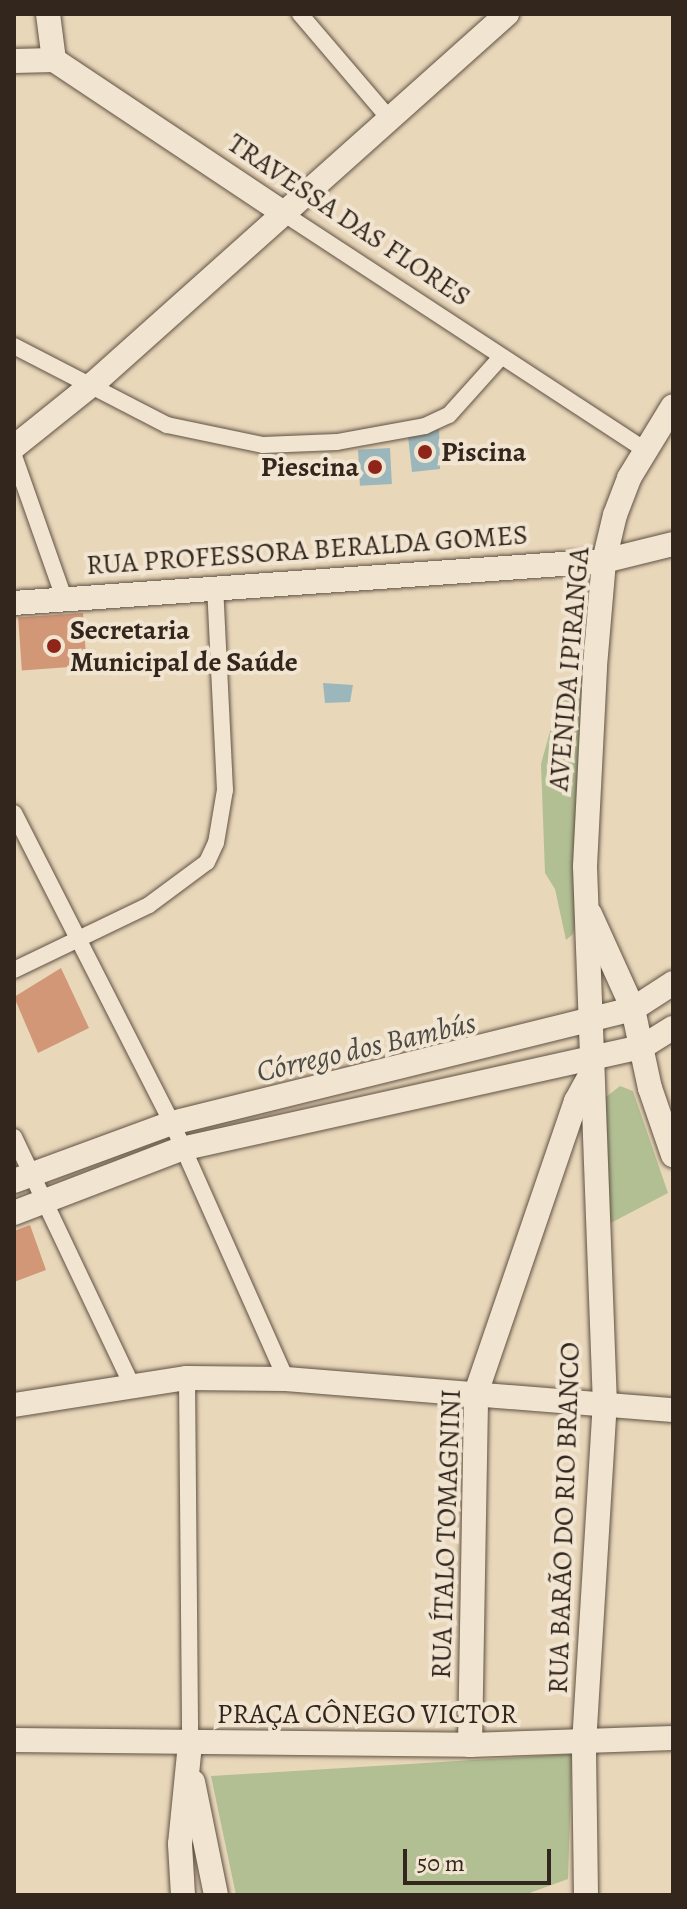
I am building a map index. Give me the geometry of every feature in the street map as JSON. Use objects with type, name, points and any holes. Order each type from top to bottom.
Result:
[{"type":"street","points":[[14,61],[54,60],[48,14]]},
{"type":"street","points":[[300,14],[387,116]]},
{"type":"street","points":[[14,447],[94,383],[387,116],[507,14]]},
{"type":"street","name":"TRAVESSA DAS FLORES","points":[[54,60],[645,450]]},
{"type":"street","points":[[14,346],[94,383],[167,425],[219,439],[263,445],[337,442],[425,426],[449,415],[501,357]]},
{"type":"street","name":"AVENIDA IPIRANGA","points":[[594,1062],[589,1021],[586,905],[604,561],[615,515],[645,450],[673,406]]},
{"type":"street","points":[[14,456],[63,595]]},
{"type":"street","name":"RUA PROFESSORA BERALDA GOMES","points":[[14,603],[63,595],[604,561],[673,544]]},
{"type":"street","points":[[14,970],[149,905],[207,862],[222,816],[215,586]]},
{"type":"street","points":[[14,813],[75,938],[172,1123],[286,1379]]},
{"type":"street","name":"AVENIDA IPIRANGA","points":[[586,905],[633,1009],[673,1155]]},
{"type":"street","points":[[24,1178],[172,1123],[633,1009],[673,983]]},
{"type":"street","points":[[14,1213],[181,1149],[594,1062],[642,1047],[673,1028]]},
{"type":"street","name":"RUA ÍTALO TOMAGNINI","points":[[470,1745],[476,1393],[585,1100],[594,1062]]},
{"type":"street","name":"RUA BARÃO DO RIO BRANCO","points":[[584,1744],[605,1405],[585,1100]]},
{"type":"street","points":[[14,1137],[24,1178],[46,1201],[132,1385]]},
{"type":"street","points":[[14,1405],[187,1378],[286,1379],[673,1410]]},
{"type":"street","points":[[187,1378],[191,1772],[216,1895]]},
{"type":"street","name":"PRAÇA CÔNEGO VICTOR","points":[[14,1740],[470,1745],[584,1744],[673,1738]]},
{"type":"street","points":[[584,1744],[586,1895]]},
{"type":"street","points":[[183,1895],[180,1833],[191,1772]]},
{"type":"green space","points":[[594,665],[578,911],[573,934],[566,940],[555,889],[545,873],[541,764],[558,702]]},
{"type":"green space","points":[[620,1086],[633,1091],[668,1193],[605,1226],[602,1100]]},
{"type":"green space","points":[[572,1754],[568,1879],[524,1895],[236,1895],[211,1776]]},
{"type":"water","name":"Piscina","points":[[439,427],[440,469],[412,472],[408,436]]},
{"type":"water","name":"Piescina","points":[[390,448],[392,484],[360,486],[358,450]]},
{"type":"water","points":[[323,683],[353,685],[350,702],[325,703]]},
{"type":"building","name":"Secretaria Municipal de Saúde","points":[[83,613],[87,666],[22,670],[18,618]]},
{"type":"building","points":[[61,968],[89,1028],[38,1053],[14,997]]},
{"type":"building","points":[[30,1225],[46,1270],[14,1282],[14,1231]]},
{"type":"place","name":"Piscina","points":[[425,452]]},
{"type":"place","name":"Piescina","points":[[375,467]]},
{"type":"place","name":"Secretaria Municipal de Saúde","points":[[54,646]]},
{"type":"water label","name":"Córrego dos Bambús","points":[[366,1047]]}]
